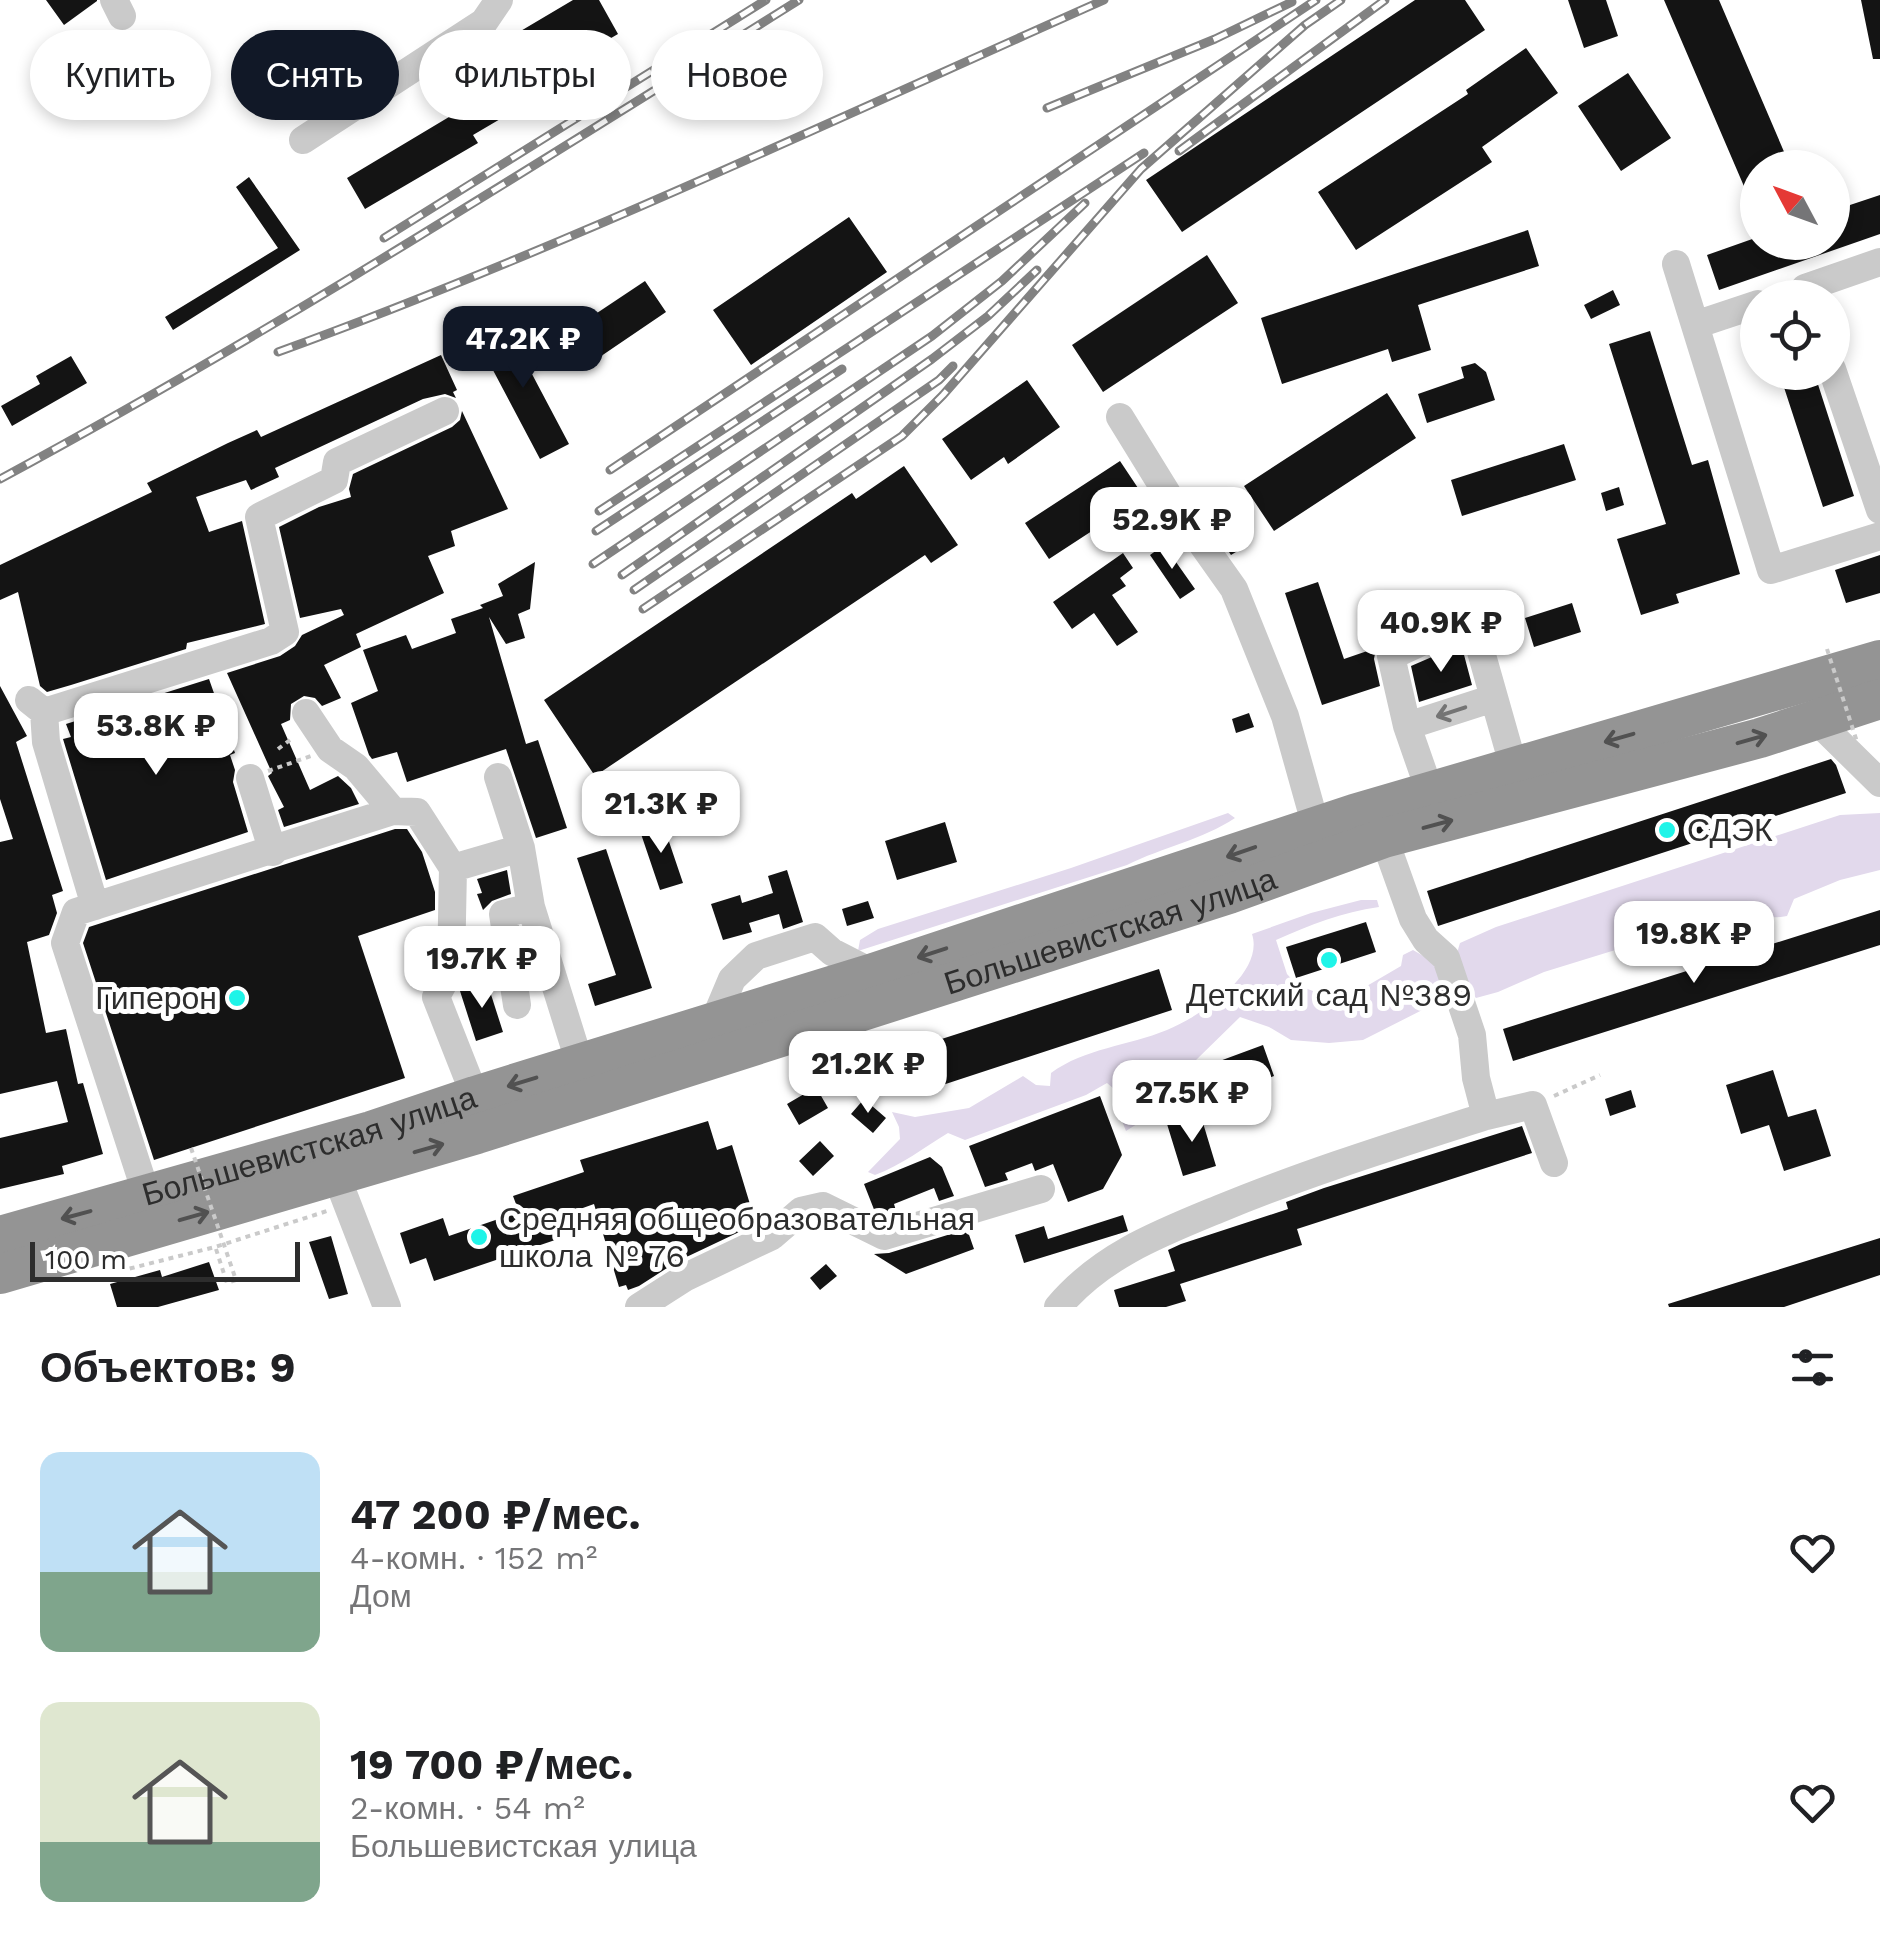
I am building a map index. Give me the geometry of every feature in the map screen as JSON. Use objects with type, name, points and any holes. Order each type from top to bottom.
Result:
[{"type":"highway","name":"Большевистская улица","points":[[0,1274],[341,1190],[477,1134],[1321,844],[1430,792],[1880,660]]},
{"type":"highway","name":"Большевистская улица","points":[[0,1236],[372,1131],[873,973],[1321,844],[1384,838],[1760,738],[1880,698]]},
{"type":"street","points":[[303,140],[484,22],[499,0]]},
{"type":"street","points":[[1836,280],[1880,262]]},
{"type":"street","points":[[1676,264],[1771,570],[1880,536]]},
{"type":"street","points":[[1695,325],[1740,310]]},
{"type":"street","points":[[1839,390],[1880,510]]},
{"type":"street","points":[[95,906],[36,706],[270,641],[285,632],[259,516],[334,480],[336,462],[445,411]]},
{"type":"street","points":[[1120,417],[1172,503],[1234,589],[1285,716],[1321,844]]},
{"type":"street","points":[[1430,792],[1391,656],[1442,632],[1476,634],[1514,768]]},
{"type":"street","points":[[1408,726],[1494,698]]},
{"type":"street","points":[[306,713],[330,748],[356,767],[393,811]]},
{"type":"street","points":[[1816,720],[1880,783]]},
{"type":"street","points":[[498,776],[521,848],[531,907],[580,1064]]},
{"type":"street","points":[[250,778],[272,852]]},
{"type":"street","points":[[147,1196],[65,944],[76,912],[393,811],[417,812],[453,868],[451,969],[436,996],[475,1096]]},
{"type":"street","points":[[1384,838],[1412,919],[1426,940],[1446,958],[1472,1035],[1476,1078],[1486,1116]]},
{"type":"street","points":[[453,868],[521,848]]},
{"type":"street","points":[[517,1005],[503,914],[531,907]]},
{"type":"street","points":[[1058,1307],[1078,1283],[1136,1243],[1289,1180],[1486,1116],[1533,1105],[1554,1162]]},
{"type":"street","points":[[341,1190],[386,1307]]},
{"type":"street","points":[[639,1307],[684,1271],[772,1236],[801,1211],[822,1206],[884,1236],[1041,1190]]},
{"type":"path","points":[[1827,649],[1858,745]]},
{"type":"path","points":[[250,778],[330,748]]},
{"type":"path","points":[[1533,1105],[1600,1075]]},
{"type":"path","points":[[191,1148],[236,1280],[227,1283],[215,1247]]},
{"type":"path","points":[[108,1274],[215,1247],[341,1190]]},
{"type":"shaded area","points":[[1228,813],[1235,818],[1222,826],[1127,865],[858,951],[860,940],[878,929]]},
{"type":"shaded area","points":[[1880,813],[1880,870],[1840,880],[1794,899],[1787,916],[1732,914],[1544,972],[1476,998],[1459,972],[1460,943],[1496,927],[1840,815]]},
{"type":"shaded area","points":[[1361,900],[1377,900],[1379,907],[1326,920],[1276,940],[1287,974],[1297,985],[1321,994],[1348,997],[1401,966],[1403,955],[1413,950],[1439,965],[1446,998],[1363,1040],[1291,1040],[1240,1017],[1195,1061],[1178,1090],[1126,1131],[1120,1116],[1128,1101],[1107,1083],[1086,1095],[965,1140],[948,1133],[885,1171],[875,1175],[868,1172],[900,1139],[892,1112],[915,1117],[969,1108],[1023,1076],[1036,1085],[1050,1086],[1051,1073],[1064,1065],[1167,1030],[1211,1004],[1239,979],[1249,964],[1252,934]]},
{"type":"building","points":[[46,0],[97,0],[97,1],[64,25]]},
{"type":"building","points":[[573,0],[599,0],[616,30],[522,30]]},
{"type":"building","points":[[1415,0],[1465,0],[1485,30],[1182,232],[1146,180]]},
{"type":"building","points":[[1568,0],[1606,0],[1618,36],[1584,48]]},
{"type":"building","points":[[1664,0],[1719,0],[1783,150],[1740,150],[1740,177]]},
{"type":"building","points":[[1861,0],[1880,0],[1880,59],[1873,59]]},
{"type":"building","points":[[1526,48],[1558,93],[1482,147],[1492,162],[1356,250],[1318,192],[1468,94],[1466,90]]},
{"type":"building","points":[[1628,73],[1671,138],[1621,171],[1578,106]]},
{"type":"building","points":[[444,120],[498,120],[473,135],[478,143],[365,209],[347,178]]},
{"type":"building","points":[[249,177],[300,250],[173,330],[165,317],[278,248],[236,187]]},
{"type":"building","points":[[1880,195],[1880,234],[1850,244],[1850,205]]},
{"type":"building","points":[[849,217],[887,272],[751,365],[713,310]]},
{"type":"building","points":[[1528,230],[1539,266],[1418,305],[1431,350],[1392,362],[1388,349],[1282,384],[1261,318]]},
{"type":"building","points":[[1740,243],[1740,260],[1805,260],[1719,290],[1707,255]]},
{"type":"building","points":[[1207,255],[1238,303],[1103,392],[1072,345]]},
{"type":"building","points":[[645,281],[666,312],[585,367],[564,335]]},
{"type":"building","points":[[1613,290],[1620,305],[1591,319],[1584,305]]},
{"type":"building","points":[[505,323],[569,444],[540,459],[476,338]]},
{"type":"building","points":[[1650,331],[1692,465],[1708,460],[1740,574],[1676,594],[1679,603],[1641,615],[1617,539],[1666,524],[1609,344]]},
{"type":"building","points":[[441,355],[457,390],[453,392],[456,398],[445,394],[423,399],[275,468],[279,477],[251,490],[246,480],[196,497],[209,532],[242,521],[265,624],[187,643],[186,649],[47,692],[40,686],[18,592],[0,600],[0,565],[152,492],[147,483],[228,443],[257,430],[261,437]]},
{"type":"building","points":[[71,356],[87,383],[12,426],[1,406],[40,384],[36,376]]},
{"type":"building","points":[[1475,363],[1486,372],[1495,400],[1427,423],[1418,394],[1464,378],[1461,367]]},
{"type":"building","points":[[1027,380],[1060,427],[1008,464],[1004,457],[971,480],[942,439]]},
{"type":"building","points":[[1785,390],[1820,390],[1854,496],[1823,507]]},
{"type":"building","points":[[1387,393],[1416,438],[1274,531],[1244,486]]},
{"type":"building","points":[[462,411],[508,509],[451,531],[455,546],[428,556],[444,593],[356,634],[361,647],[324,665],[341,698],[322,706],[315,698],[304,696],[291,704],[290,720],[281,724],[310,790],[338,776],[351,788],[359,804],[284,827],[278,810],[284,807],[268,776],[272,773],[227,673],[280,656],[295,646],[302,635],[344,615],[341,609],[300,618],[279,527],[319,507],[351,497],[353,474],[452,427],[460,420]]},
{"type":"building","points":[[1564,444],[1576,480],[1462,516],[1451,480]]},
{"type":"building","points":[[1120,461],[1144,497],[1049,559],[1025,523]]},
{"type":"building","points":[[904,466],[958,545],[931,563],[925,555],[595,776],[544,700],[852,493],[856,499]]},
{"type":"building","points":[[1619,487],[1624,505],[1606,511],[1601,493]]},
{"type":"building","points":[[1227,521],[1244,547],[1231,555],[1214,530]]},
{"type":"building","points":[[1164,545],[1195,589],[1180,599],[1150,555]]},
{"type":"building","points":[[1123,553],[1133,568],[1120,578],[1126,586],[1112,595],[1138,632],[1117,646],[1094,613],[1072,629],[1053,602]]},
{"type":"building","points":[[1880,555],[1880,593],[1846,603],[1835,570]]},
{"type":"building","points":[[535,562],[530,609],[518,614],[525,638],[506,644],[489,617],[526,744],[538,740],[567,828],[536,838],[506,749],[407,782],[397,752],[372,759],[369,755],[351,703],[378,691],[363,650],[406,635],[412,649],[456,633],[451,619],[503,596],[498,584]]},
{"type":"building","points":[[1318,582],[1344,659],[1376,648],[1374,659],[1380,686],[1322,705],[1285,593]]},
{"type":"building","points":[[1572,603],[1581,632],[1534,647],[1525,618]]},
{"type":"building","points":[[1448,650],[1463,651],[1472,685],[1419,702],[1411,666]]},
{"type":"building","points":[[209,679],[235,753],[230,755],[235,770],[233,782],[248,832],[106,880],[63,739],[71,737],[66,724]]},
{"type":"building","points":[[0,686],[27,736],[16,742],[63,891],[52,895],[57,913],[49,935],[27,942],[46,1033],[66,1029],[78,1084],[83,1083],[103,1154],[62,1166],[64,1174],[0,1189],[0,1138],[68,1122],[57,1081],[0,1094],[0,842],[13,839],[0,799]]},
{"type":"building","points":[[1249,713],[1254,727],[1236,733],[1232,719]]},
{"type":"building","points":[[1831,759],[1846,793],[1438,926],[1427,891]]},
{"type":"building","points":[[662,821],[683,883],[660,890],[639,828]]},
{"type":"building","points":[[945,822],[957,862],[897,880],[885,841]]},
{"type":"building","name":"Гиперон","points":[[395,829],[407,829],[422,852],[435,892],[435,910],[358,936],[405,1078],[154,1160],[83,943],[89,927]]},
{"type":"building","points":[[606,849],[652,988],[595,1006],[588,984],[616,975],[577,858]]},
{"type":"building","points":[[507,870],[511,894],[492,901],[483,910],[477,879]]},
{"type":"building","points":[[787,870],[803,922],[783,929],[779,914],[749,923],[752,932],[723,940],[711,904],[740,895],[742,903],[773,893],[768,876]]},
{"type":"building","points":[[868,901],[874,918],[847,926],[842,909]]},
{"type":"building","points":[[1880,910],[1880,945],[1513,1061],[1503,1029]]},
{"type":"building","points":[[1366,922],[1376,952],[1296,978],[1286,947]]},
{"type":"building","points":[[1159,969],[1172,1010],[909,1096],[895,1054]]},
{"type":"building","points":[[487,982],[503,1032],[476,1041],[460,991]]},
{"type":"building","points":[[1263,1045],[1274,1076],[1228,1093],[1217,1062]]},
{"type":"building","points":[[1773,1070],[1788,1117],[1816,1109],[1831,1156],[1784,1171],[1769,1125],[1741,1134],[1726,1085]]},
{"type":"building","points":[[816,1087],[828,1108],[799,1125],[787,1104]]},
{"type":"building","points":[[1631,1090],[1636,1107],[1610,1116],[1605,1099]]},
{"type":"building","points":[[1100,1096],[1122,1155],[1103,1189],[1068,1202],[1053,1164],[1035,1171],[1032,1163],[1005,1173],[1008,1180],[985,1187],[969,1146]]},
{"type":"building","points":[[864,1099],[886,1118],[873,1133],[851,1114]]},
{"type":"building","points":[[1200,1113],[1216,1166],[1183,1176],[1167,1124]]},
{"type":"building","points":[[708,1121],[717,1150],[732,1145],[756,1224],[678,1261],[639,1286],[628,1290],[626,1285],[619,1287],[594,1204],[555,1218],[561,1238],[434,1281],[426,1258],[410,1264],[400,1233],[443,1218],[449,1236],[519,1212],[513,1196],[584,1172],[580,1160]]},
{"type":"building","points":[[1522,1126],[1532,1153],[1297,1229],[1302,1245],[1180,1284],[1186,1301],[1166,1307],[1119,1307],[1114,1290],[1175,1271],[1168,1250],[1181,1244],[1288,1209],[1286,1202],[1324,1188]]},
{"type":"building","points":[[820,1141],[834,1156],[813,1176],[799,1161]]},
{"type":"building","points":[[930,1157],[942,1167],[954,1196],[939,1201],[934,1188],[894,1204],[897,1214],[886,1217],[875,1212],[864,1184]]},
{"type":"building","points":[[1123,1215],[1128,1231],[1024,1263],[1015,1235],[1044,1226],[1048,1239]]},
{"type":"building","points":[[967,1229],[974,1249],[906,1274],[874,1254],[889,1253]]},
{"type":"building","points":[[331,1236],[348,1294],[329,1299],[309,1242]]},
{"type":"building","points":[[1880,1238],[1880,1275],[1784,1307],[1668,1304]]},
{"type":"building","points":[[209,1262],[219,1290],[158,1307],[117,1307],[110,1284],[160,1270],[162,1277]]},
{"type":"building","points":[[826,1264],[837,1276],[820,1290],[810,1278]]},
{"type":"railway","points":[[384,238],[766,0]]},
{"type":"railway","points":[[0,479],[303,306],[799,0]]},
{"type":"railway","points":[[278,352],[591,228],[1104,0]]},
{"type":"railway","points":[[610,470],[1316,0]]},
{"type":"railway","points":[[1305,25],[1341,0]]},
{"type":"railway","points":[[1179,151],[1385,0]]},
{"type":"railway","points":[[1047,108],[1215,39],[1292,2]]},
{"type":"railway","points":[[643,609],[902,436],[943,395],[1141,169],[1305,25]]},
{"type":"railway","points":[[599,511],[1144,153]]},
{"type":"railway","points":[[593,564],[932,336],[1002,281],[1085,203]]},
{"type":"railway","points":[[622,575],[932,359],[988,316],[1037,270]]},
{"type":"railway","points":[[634,590],[939,380],[953,366]]},
{"type":"railway","points":[[596,531],[842,369]]},
{"type":"place","name":"СДЭК","points":[[1667,830]]},
{"type":"place","name":"Детский сад №389","points":[[1329,960]]},
{"type":"place","name":"Гиперон","points":[[237,998]]},
{"type":"place","name":"Средняя общеобразовательная школа № 76","points":[[479,1237]]}]
